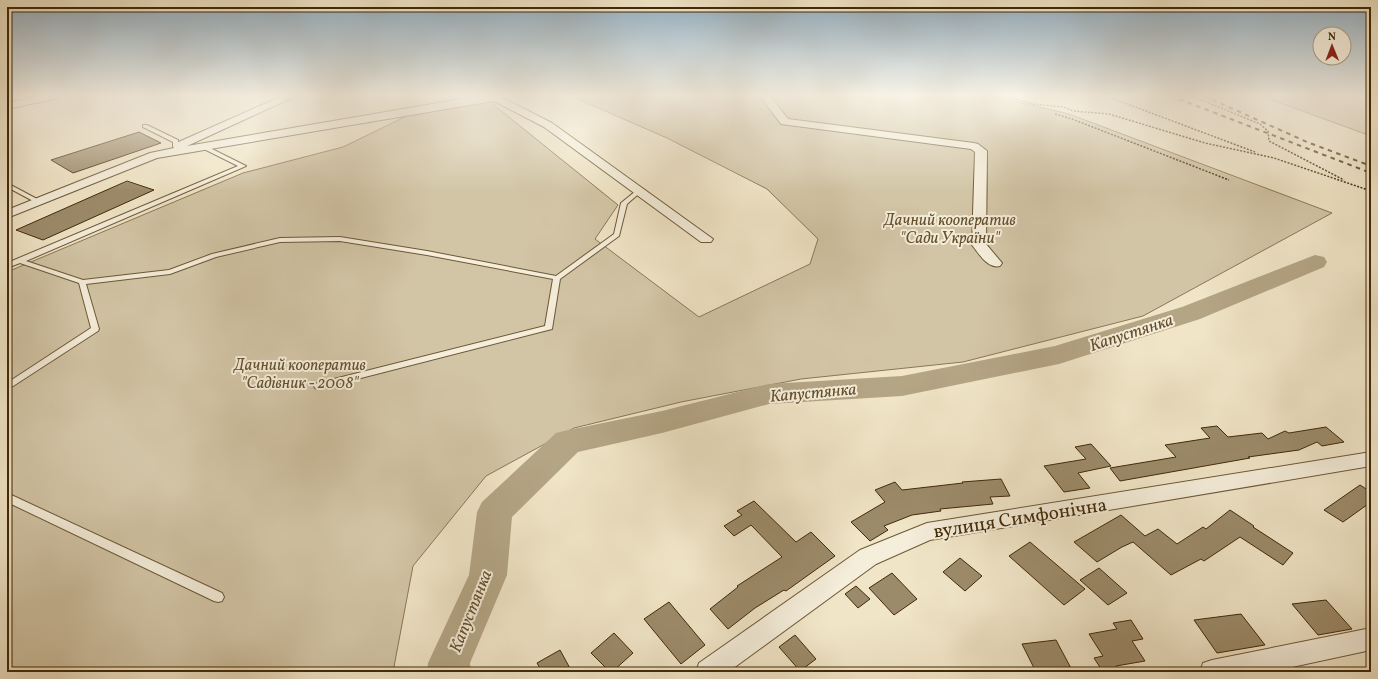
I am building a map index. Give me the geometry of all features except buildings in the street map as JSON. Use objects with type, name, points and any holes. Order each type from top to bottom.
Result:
[{"type":"street","points":[[7,214],[154,156],[218,128]]},
{"type":"street","points":[[154,156],[314,128]]},
{"type":"street","points":[[552,128],[706,239]]},
{"type":"street","points":[[830,128],[974,146],[981,151],[980,245],[995,263]]},
{"type":"street","name":"вулиця Симфонічна","points":[[708,672],[868,557],[927,532],[1371,459]]},
{"type":"street","points":[[1212,672],[1371,639]]},
{"type":"lane","points":[[148,128],[176,141],[176,146]]},
{"type":"lane","points":[[7,266],[243,166],[204,147]]},
{"type":"lane","points":[[7,185],[37,201]]},
{"type":"lane","points":[[318,386],[549,327],[556,278],[616,235],[624,203],[639,191]]},
{"type":"lane","points":[[20,261],[82,282],[170,272],[214,255],[280,240],[332,240],[426,253],[556,278]]},
{"type":"lane","points":[[7,387],[95,329],[82,282]]},
{"type":"lane","points":[[7,497],[218,597]]},
{"type":"path","points":[[1094,128],[1229,180]]},
{"type":"path","points":[[1154,128],[1205,143],[1263,155]]},
{"type":"path","points":[[1190,128],[1263,155],[1371,191]]},
{"type":"path","points":[[1264,128],[1268,131],[1268,141],[1355,185]]},
{"type":"green space","name":"Дачний кооператив \"Садівник - 2008\"","points":[[383,128],[522,128],[618,205],[595,239],[699,317],[810,264],[818,239],[767,189],[667,138],[643,128],[1105,128],[1332,213],[1143,316],[963,362],[801,379],[681,402],[574,428],[486,476],[413,566],[393,672],[7,672],[7,272],[243,173],[343,147]]},
{"type":"green space","points":[[1348,128],[1371,128],[1371,136]]},
{"type":"waterway","name":"Капустянка","points":[[449,672],[449,663],[488,575],[495,512],[568,442],[662,422],[769,394],[902,386],[1059,355],[1191,313],[1315,262]]},
{"type":"railway","points":[[1253,128],[1371,173]]},
{"type":"railway","points":[[1275,128],[1307,142],[1371,166]]},
{"type":"park label","name":"Дачний кооператив \"Сади України\"","points":[[950,228]]}]
